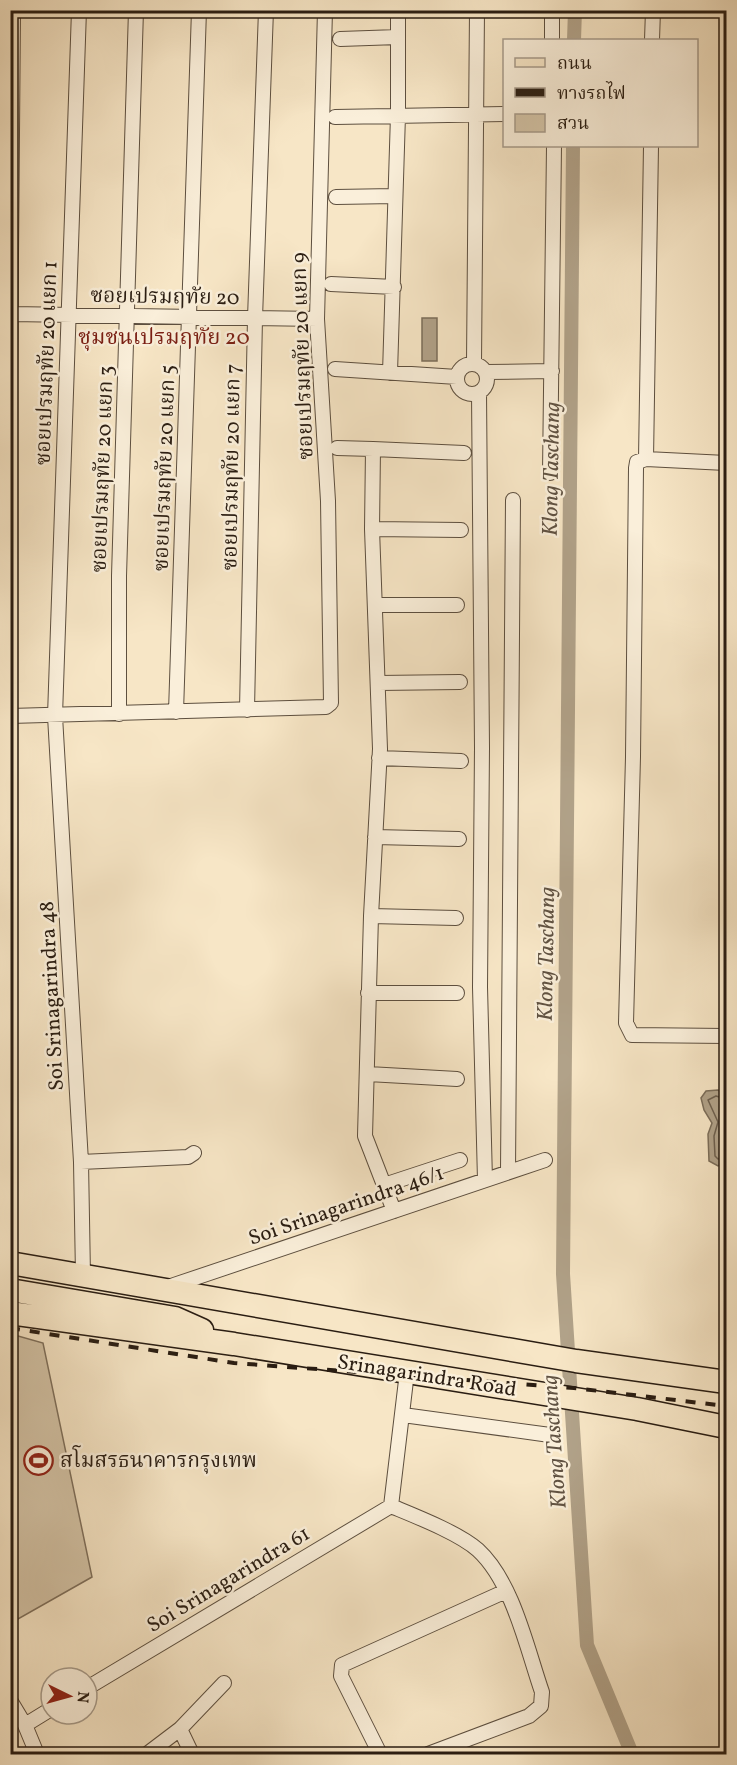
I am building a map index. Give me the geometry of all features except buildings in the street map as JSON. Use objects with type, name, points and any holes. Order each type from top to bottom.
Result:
[{"type":"main road","name":"Srinagarindra Road","points":[[10,1263],[640,1372],[726,1382]]},
{"type":"main road","name":"Srinagarindra Road","points":[[10,1276],[176,1304],[239,1303]]},
{"type":"main road","name":"Srinagarindra Road","points":[[10,1290],[175,1318],[234,1344]]},
{"type":"main road","name":"Srinagarindra Road","points":[[10,1313],[234,1344],[637,1409],[726,1427]]},
{"type":"main road","points":[[640,1372],[726,1390]]},
{"type":"main road","points":[[637,1409],[726,1418]]},
{"type":"street","points":[[10,377],[13,10]]},
{"type":"street","name":"ซอยเปรมฤทัย 20 แยก 1","points":[[55,716],[79,10]]},
{"type":"street","name":"ซอยเปรมฤทัย 20 แยก 3","points":[[119,714],[119,576],[129,316],[136,10]]},
{"type":"street","name":"ซอยเปรมฤทัย 20 แยก 5","points":[[176,712],[199,10]]},
{"type":"street","name":"ซอยเปรมฤทัย 20 แยก 7","points":[[247,710],[255,318],[266,10]]},
{"type":"street","name":"ซอยเปรมฤทัย 20 แยก 9","points":[[247,710],[326,707],[332,699],[328,501],[317,319],[325,10]]},
{"type":"street","points":[[390,373],[398,116],[398,10]]},
{"type":"street","points":[[474,363],[477,10]]},
{"type":"street","points":[[552,10],[552,39]]},
{"type":"street","points":[[652,39],[653,10]]},
{"type":"street","points":[[340,39],[398,37]]},
{"type":"street","points":[[335,117],[503,114]]},
{"type":"street","points":[[550,472],[554,147]]},
{"type":"street","points":[[646,459],[651,147]]},
{"type":"street","points":[[336,197],[394,196]]},
{"type":"street","points":[[332,284],[394,287]]},
{"type":"street","name":"ซอยเปรมฤทัย 20","points":[[12,314],[317,319]]},
{"type":"street","points":[[457,377],[466,364],[474,363],[486,372],[486,384],[479,393],[482,747],[480,987],[485,1180]]},
{"type":"street","points":[[334,369],[457,377]]},
{"type":"street","points":[[486,372],[552,371]]},
{"type":"street","points":[[457,377],[463,392],[479,393]]},
{"type":"street","points":[[337,448],[464,453]]},
{"type":"street","points":[[373,449],[372,529],[379,758],[368,993],[365,1136],[394,1211]]},
{"type":"street","points":[[726,463],[646,459],[637,462],[626,1023],[632,1035],[726,1036]]},
{"type":"street","points":[[508,1171],[513,500]]},
{"type":"street","points":[[372,529],[461,530]]},
{"type":"street","points":[[375,605],[457,605]]},
{"type":"street","points":[[378,684],[460,682]]},
{"type":"street","points":[[10,716],[247,710]]},
{"type":"street","name":"Soi Srinagarindra 48","points":[[55,716],[81,1162],[83,1275]]},
{"type":"street","points":[[379,758],[461,761]]},
{"type":"street","points":[[375,837],[459,839]]},
{"type":"street","points":[[371,916],[456,918]]},
{"type":"street","points":[[368,993],[457,993]]},
{"type":"street","points":[[368,1074],[457,1079]]},
{"type":"street","points":[[81,1162],[188,1157],[194,1153]]},
{"type":"street","points":[[384,1185],[460,1160]]},
{"type":"street","name":"Soi Srinagarindra 46/1","points":[[160,1290],[545,1160]]},
{"type":"street","points":[[407,1372],[404,1415],[391,1506],[421,1518],[477,1550],[502,1580],[542,1692],[541,1706],[529,1716],[428,1755]]},
{"type":"street","points":[[404,1415],[550,1435]]},
{"type":"street","name":"Soi Srinagarindra 61","points":[[99,1681],[391,1506]]},
{"type":"street","points":[[381,1755],[340,1676],[342,1665],[506,1591]]},
{"type":"street","points":[[147,1755],[180,1729],[224,1683]]},
{"type":"street","points":[[10,1700],[26,1725],[37,1755]]},
{"type":"street","points":[[26,1725],[39,1717]]},
{"type":"street","points":[[180,1729],[192,1755]]},
{"type":"green space","name":"สโมสรธนาคารกรุงเทพ","points":[[11,1334],[43,1343],[92,1577],[11,1623]]},
{"type":"water","points":[[422,318],[437,318],[437,361],[422,361]]},
{"type":"water","points":[[718,1090],[726,1094],[726,1162],[718,1166],[709,1161],[708,1134],[712,1123],[704,1110],[701,1098],[706,1091]]},
{"type":"waterway","name":"Klong Taschang","points":[[574,39],[575,10]]},
{"type":"waterway","name":"Klong Taschang","points":[[573,147],[563,1274],[587,1645],[632,1754]]},
{"type":"railway","points":[[10,1328],[234,1363],[574,1388],[726,1406]]},
{"type":"place","name":"สโมสรธนาคารกรุงเทพ","points":[[39,1460]]},
{"type":"district","name":"ชุมชนเปรมฤทัย 20","points":[[164,336]]}]
